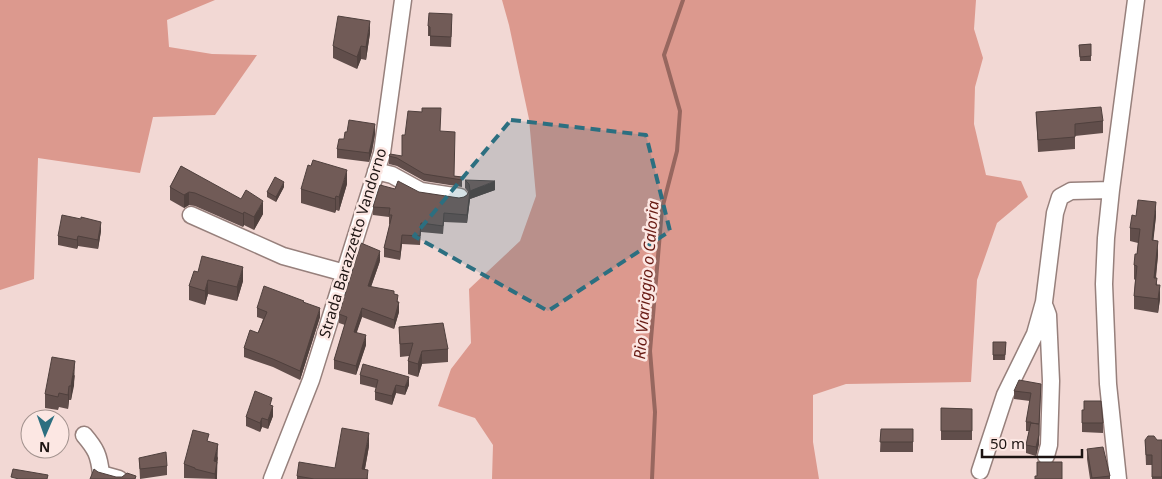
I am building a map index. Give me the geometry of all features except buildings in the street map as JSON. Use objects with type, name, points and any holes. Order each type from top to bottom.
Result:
[{"type":"street","name":"Strada Barazzetto Vandorno","points":[[272,479],[311,380],[382,153],[403,0]]},
{"type":"street","points":[[1118,479],[1108,384],[1104,284],[1111,190],[1136,0]]},
{"type":"street","points":[[376,171],[392,175],[421,191],[460,197]]},
{"type":"street","points":[[980,471],[1005,395],[1035,334],[1044,302],[1056,213],[1060,197],[1071,191],[1111,190]]},
{"type":"street","points":[[191,215],[283,256],[345,273]]},
{"type":"street","points":[[1044,302],[1048,315],[1051,381],[1049,445],[1046,456]]},
{"type":"street","points":[[84,435],[94,446],[100,458],[101,474],[119,479]]},
{"type":"highlighted area","points":[[511,120],[646,135],[670,231],[548,311],[414,236]]},
{"type":"shaded area","points":[[0,0],[215,0],[167,20],[169,47],[212,54],[257,55],[215,115],[153,117],[140,173],[38,158],[34,279],[0,290]]},
{"type":"shaded area","points":[[502,0],[976,0],[974,29],[983,58],[975,87],[974,124],[986,175],[1021,181],[1028,197],[997,223],[977,280],[971,382],[846,384],[813,395],[813,442],[819,479],[492,479],[493,445],[475,418],[438,406],[451,369],[471,343],[469,289],[520,241],[536,196],[529,119]]},
{"type":"waterway","name":"Rio Viariggio o Caloria","points":[[652,479],[655,412],[650,351],[662,209],[677,151],[680,111],[664,55],[683,0]]}]
